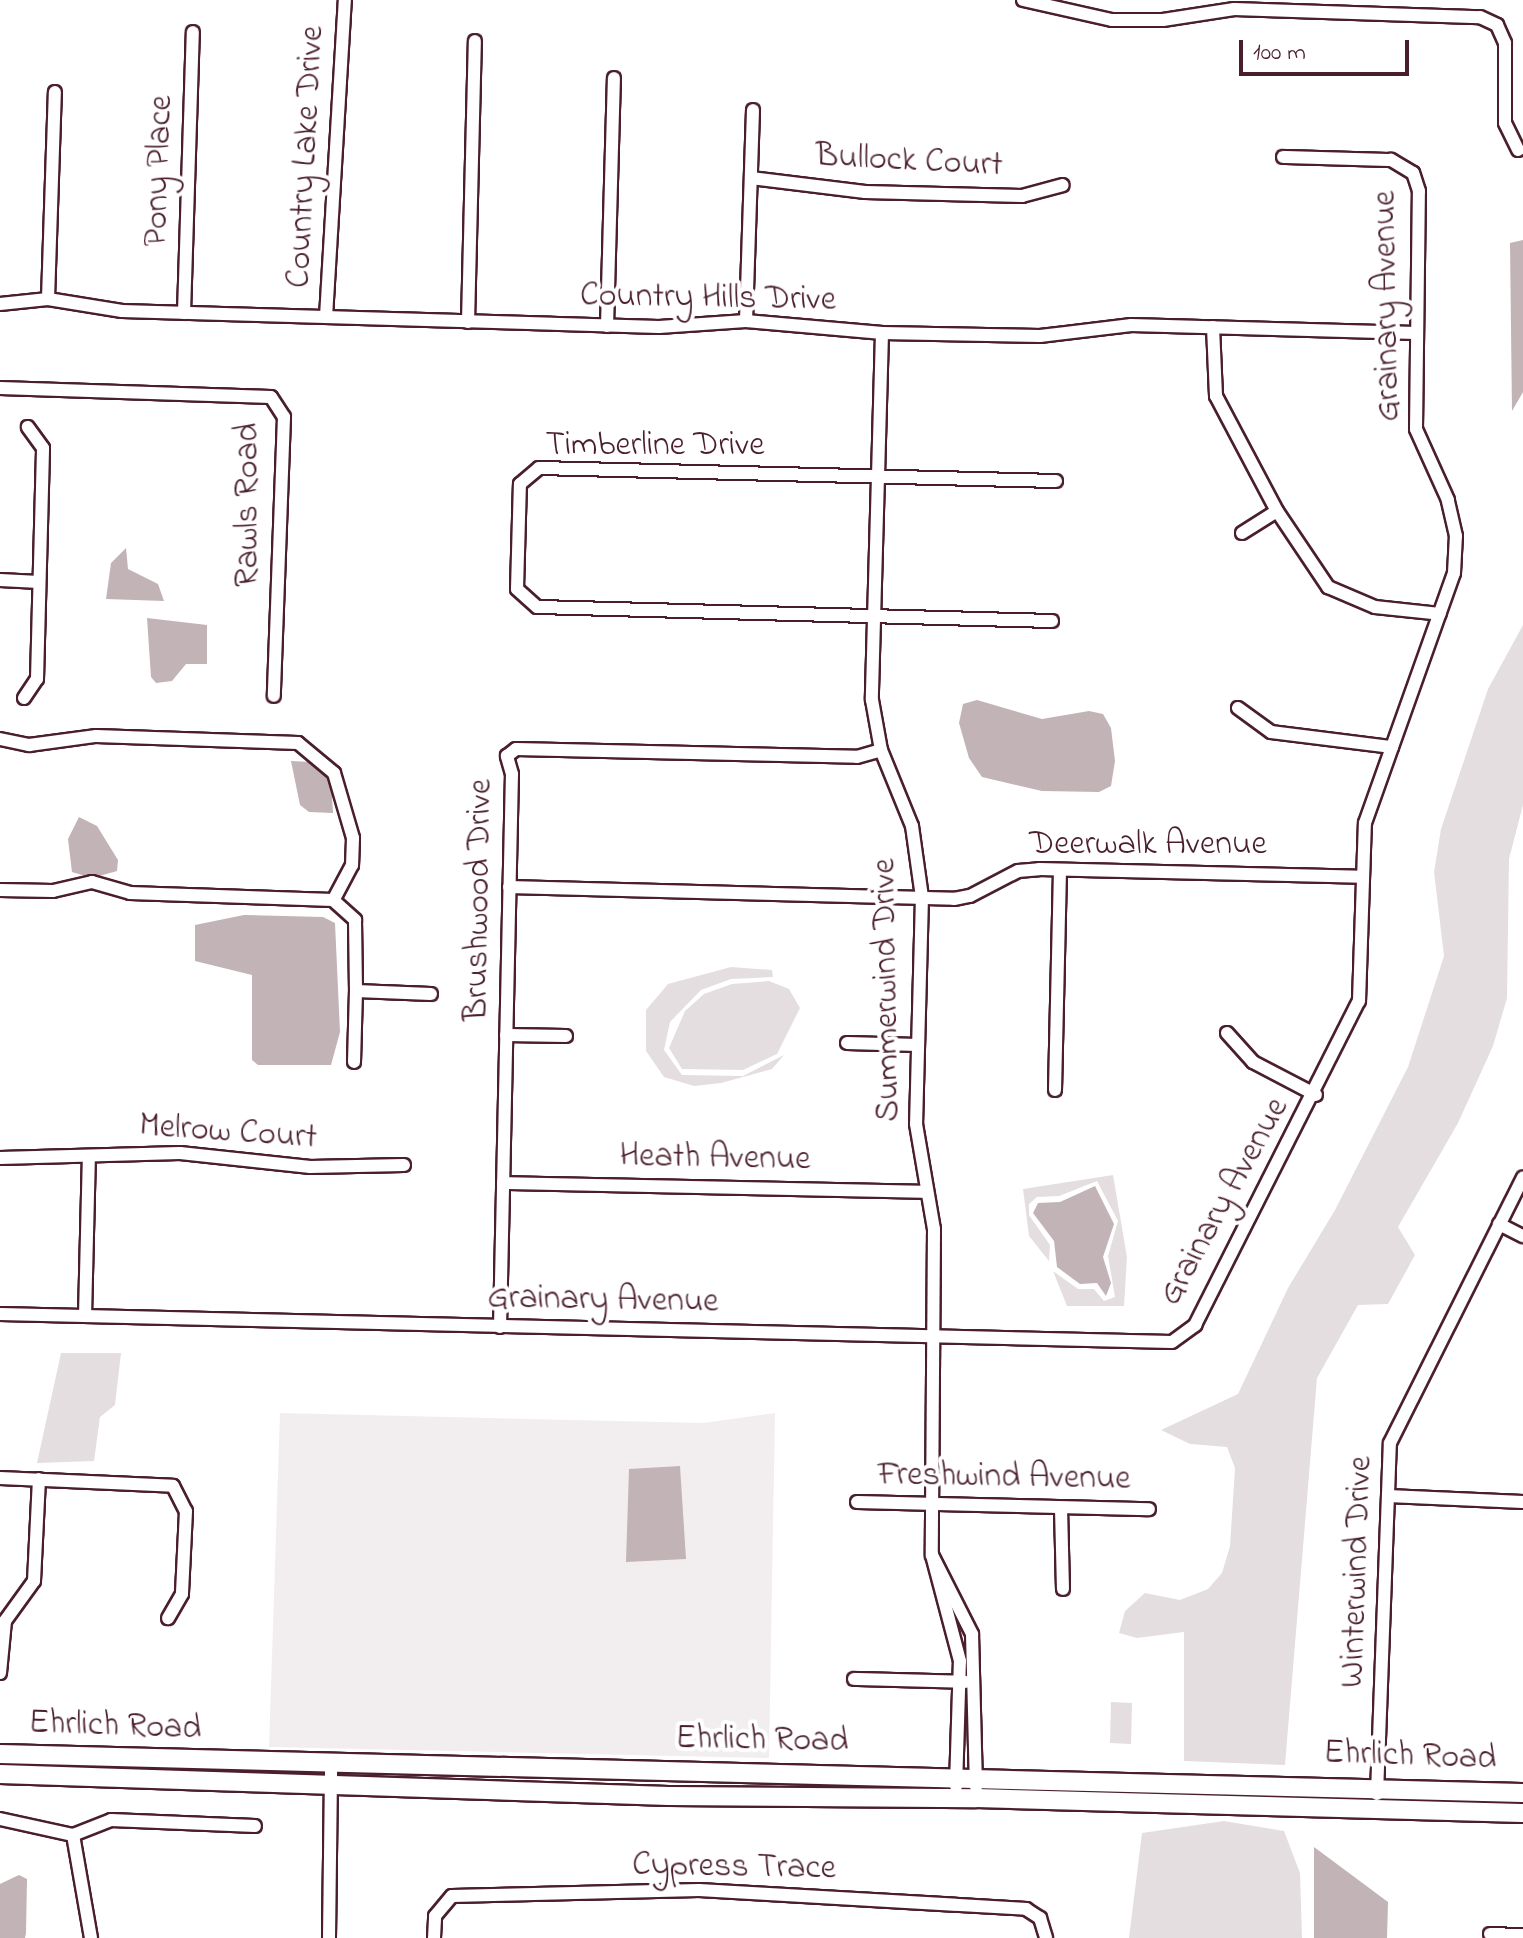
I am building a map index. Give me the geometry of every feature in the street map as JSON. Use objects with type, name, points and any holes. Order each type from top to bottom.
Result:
[{"type":"main road","name":"Ehrlich Road","points":[[0,1754],[331,1765],[957,1775],[1523,1793]]},
{"type":"main road","name":"Ehrlich Road","points":[[0,1774],[669,1796],[976,1798],[1523,1813]]},
{"type":"street","name":"Country Lake Drive","points":[[326,317],[345,0]]},
{"type":"street","points":[[1023,0],[1079,15],[1163,20],[1234,9],[1480,17],[1497,25],[1505,43],[1505,123],[1518,150]]},
{"type":"street","points":[[1079,15],[1080,0]]},
{"type":"street","points":[[1387,0],[1387,15]]},
{"type":"street","name":"Pony Place","points":[[184,313],[193,32]]},
{"type":"street","points":[[468,322],[475,41]]},
{"type":"street","points":[[607,326],[614,78]]},
{"type":"street","points":[[48,299],[55,92]]},
{"type":"street","points":[[746,321],[753,110]]},
{"type":"street","name":"Grainary Avenue","points":[[0,1314],[1172,1342],[1195,1325],[1316,1095],[1359,1001],[1365,823],[1454,573],[1456,536],[1448,500],[1416,429],[1419,191],[1413,173],[1391,160],[1283,157]]},
{"type":"street","name":"Bullock Court","points":[[751,178],[865,192],[1022,196],[1063,185]]},
{"type":"street","name":"Country Hills Drive","points":[[0,304],[48,299],[184,313],[607,326],[746,321],[882,333],[1040,336],[1131,325],[1416,333]]},
{"type":"street","points":[[1213,327],[1216,396],[1277,511],[1328,587],[1375,607],[1440,614]]},
{"type":"street","name":"Summerwind Drive","points":[[882,333],[872,700],[881,750],[912,826],[922,897],[916,1124],[934,1229],[929,1504],[932,1555],[957,1643],[956,1798]]},
{"type":"street","name":"Rawls Road","points":[[0,388],[271,397],[284,417],[274,696]]},
{"type":"street","points":[[24,698],[37,679],[43,448],[28,427]]},
{"type":"street","name":"Timberline Drive","points":[[1052,621],[537,607],[517,589],[520,484],[539,468],[1056,481]]},
{"type":"street","points":[[1242,533],[1277,511]]},
{"type":"street","points":[[0,580],[39,582]]},
{"type":"street","points":[[1238,708],[1271,732],[1392,747]]},
{"type":"street","points":[[0,739],[29,745],[96,736],[298,743],[334,773],[353,838],[352,865],[333,900]]},
{"type":"street","name":"Brushwood Drive","points":[[500,1327],[512,774],[507,756],[516,749],[857,757],[881,750]]},
{"type":"street","points":[[1055,1090],[1060,870]]},
{"type":"street","name":"Deerwalk Avenue","points":[[509,887],[922,897],[970,896],[1018,871],[1361,877]]},
{"type":"street","points":[[0,890],[53,891],[92,882],[130,893],[333,900],[355,920],[354,1062]]},
{"type":"street","points":[[356,991],[431,994]]},
{"type":"street","points":[[1227,1033],[1253,1062],[1316,1095]]},
{"type":"street","points":[[506,1035],[566,1036]]},
{"type":"street","points":[[847,1043],[918,1045]]},
{"type":"street","name":"Melrow Court","points":[[0,1158],[180,1153],[310,1167],[404,1165]]},
{"type":"street","points":[[85,1316],[89,1157]]},
{"type":"street","name":"Winterwind Drive","points":[[1378,1807],[1390,1443],[1403,1411],[1523,1177]]},
{"type":"street","name":"Heath Avenue","points":[[503,1183],[927,1192]]},
{"type":"street","points":[[1499,1224],[1523,1236]]},
{"type":"street","points":[[0,1478],[173,1486],[186,1511],[182,1594],[168,1618]]},
{"type":"street","points":[[0,1673],[5,1621],[34,1581],[39,1479]]},
{"type":"street","points":[[1388,1496],[1523,1502]]},
{"type":"street","name":"Freshwind Avenue","points":[[857,1502],[1149,1509]]},
{"type":"street","points":[[1061,1508],[1063,1589]]},
{"type":"street","name":"Summerwind Drive","points":[[932,1555],[967,1616],[977,1682],[976,1798]]},
{"type":"street","points":[[854,1679],[977,1682]]},
{"type":"street","points":[[329,1938],[331,1765]]},
{"type":"street","points":[[0,1819],[73,1835],[111,1820],[255,1826]]},
{"type":"street","points":[[73,1835],[91,1938]]},
{"type":"street","name":"Cypress Trace","points":[[434,1938],[435,1916],[452,1896],[699,1890],[1026,1909],[1040,1918],[1046,1938]]},
{"type":"street","points":[[1490,1934],[1523,1935]]},
{"type":"shaded area","points":[[1523,240],[1523,392],[1512,411],[1510,243]]},
{"type":"shaded area","points":[[126,548],[128,569],[158,584],[164,601],[106,599],[111,563]]},
{"type":"shaded area","points":[[147,618],[207,625],[207,664],[186,664],[172,681],[156,683],[151,677]]},
{"type":"shaded area","points":[[1523,625],[1523,805],[1509,859],[1507,998],[1493,1046],[1458,1123],[1398,1227],[1415,1255],[1388,1304],[1358,1305],[1317,1378],[1285,1765],[1184,1761],[1184,1632],[1137,1638],[1119,1633],[1125,1611],[1145,1593],[1180,1600],[1208,1589],[1222,1573],[1230,1546],[1235,1468],[1227,1447],[1190,1444],[1161,1430],[1238,1394],[1288,1288],[1335,1210],[1408,1067],[1444,956],[1434,872],[1441,829],[1488,689]]},
{"type":"shaded area","points":[[977,700],[1042,719],[1089,711],[1103,714],[1111,728],[1115,761],[1111,786],[1099,792],[1042,791],[982,777],[969,758],[959,723],[963,704]]},
{"type":"shaded area","points":[[291,761],[311,762],[331,780],[333,813],[309,812],[300,805]]},
{"type":"shaded area","points":[[79,817],[97,826],[118,860],[117,871],[92,878],[72,872],[68,839]]},
{"type":"shaded area","points":[[244,915],[323,917],[335,923],[340,1032],[331,1065],[258,1065],[252,1060],[252,975],[195,961],[195,925]]},
{"type":"shaded area","points":[[731,967],[772,970],[773,977],[731,979],[701,990],[670,1022],[664,1050],[682,1075],[743,1076],[784,1055],[772,1069],[721,1083],[694,1086],[664,1077],[646,1051],[646,1010],[668,984]]},
{"type":"shaded area","points":[[769,981],[789,989],[800,1008],[777,1054],[743,1070],[682,1069],[669,1048],[685,1011],[704,994],[732,984]]},
{"type":"shaded area","points":[[1113,1175],[1127,1257],[1124,1306],[1067,1306],[1053,1271],[1078,1289],[1094,1289],[1104,1301],[1115,1297],[1108,1256],[1118,1221],[1097,1181],[1059,1196],[1037,1197],[1029,1204],[1029,1215],[1050,1245],[1049,1261],[1029,1236],[1023,1189]]},
{"type":"shaded area","points":[[1095,1186],[1114,1224],[1103,1257],[1111,1283],[1106,1296],[1097,1283],[1080,1284],[1057,1267],[1054,1241],[1033,1213],[1038,1203],[1060,1202]]},
{"type":"shaded area","points":[[61,1353],[121,1353],[115,1405],[100,1417],[94,1461],[37,1463]]},
{"type":"shaded area","points":[[280,1413],[703,1423],[775,1413],[769,1758],[269,1747]]},
{"type":"shaded area","points":[[680,1466],[686,1559],[626,1562],[629,1469]]},
{"type":"shaded area","points":[[1111,1702],[1132,1703],[1131,1744],[1110,1743]]},
{"type":"shaded area","points":[[1224,1821],[1284,1831],[1300,1873],[1302,1938],[1129,1938],[1142,1833]]},
{"type":"shaded area","points":[[1314,1847],[1388,1902],[1387,1938],[1314,1938]]},
{"type":"shaded area","points":[[19,1875],[27,1879],[25,1938],[0,1938],[0,1884]]}]
